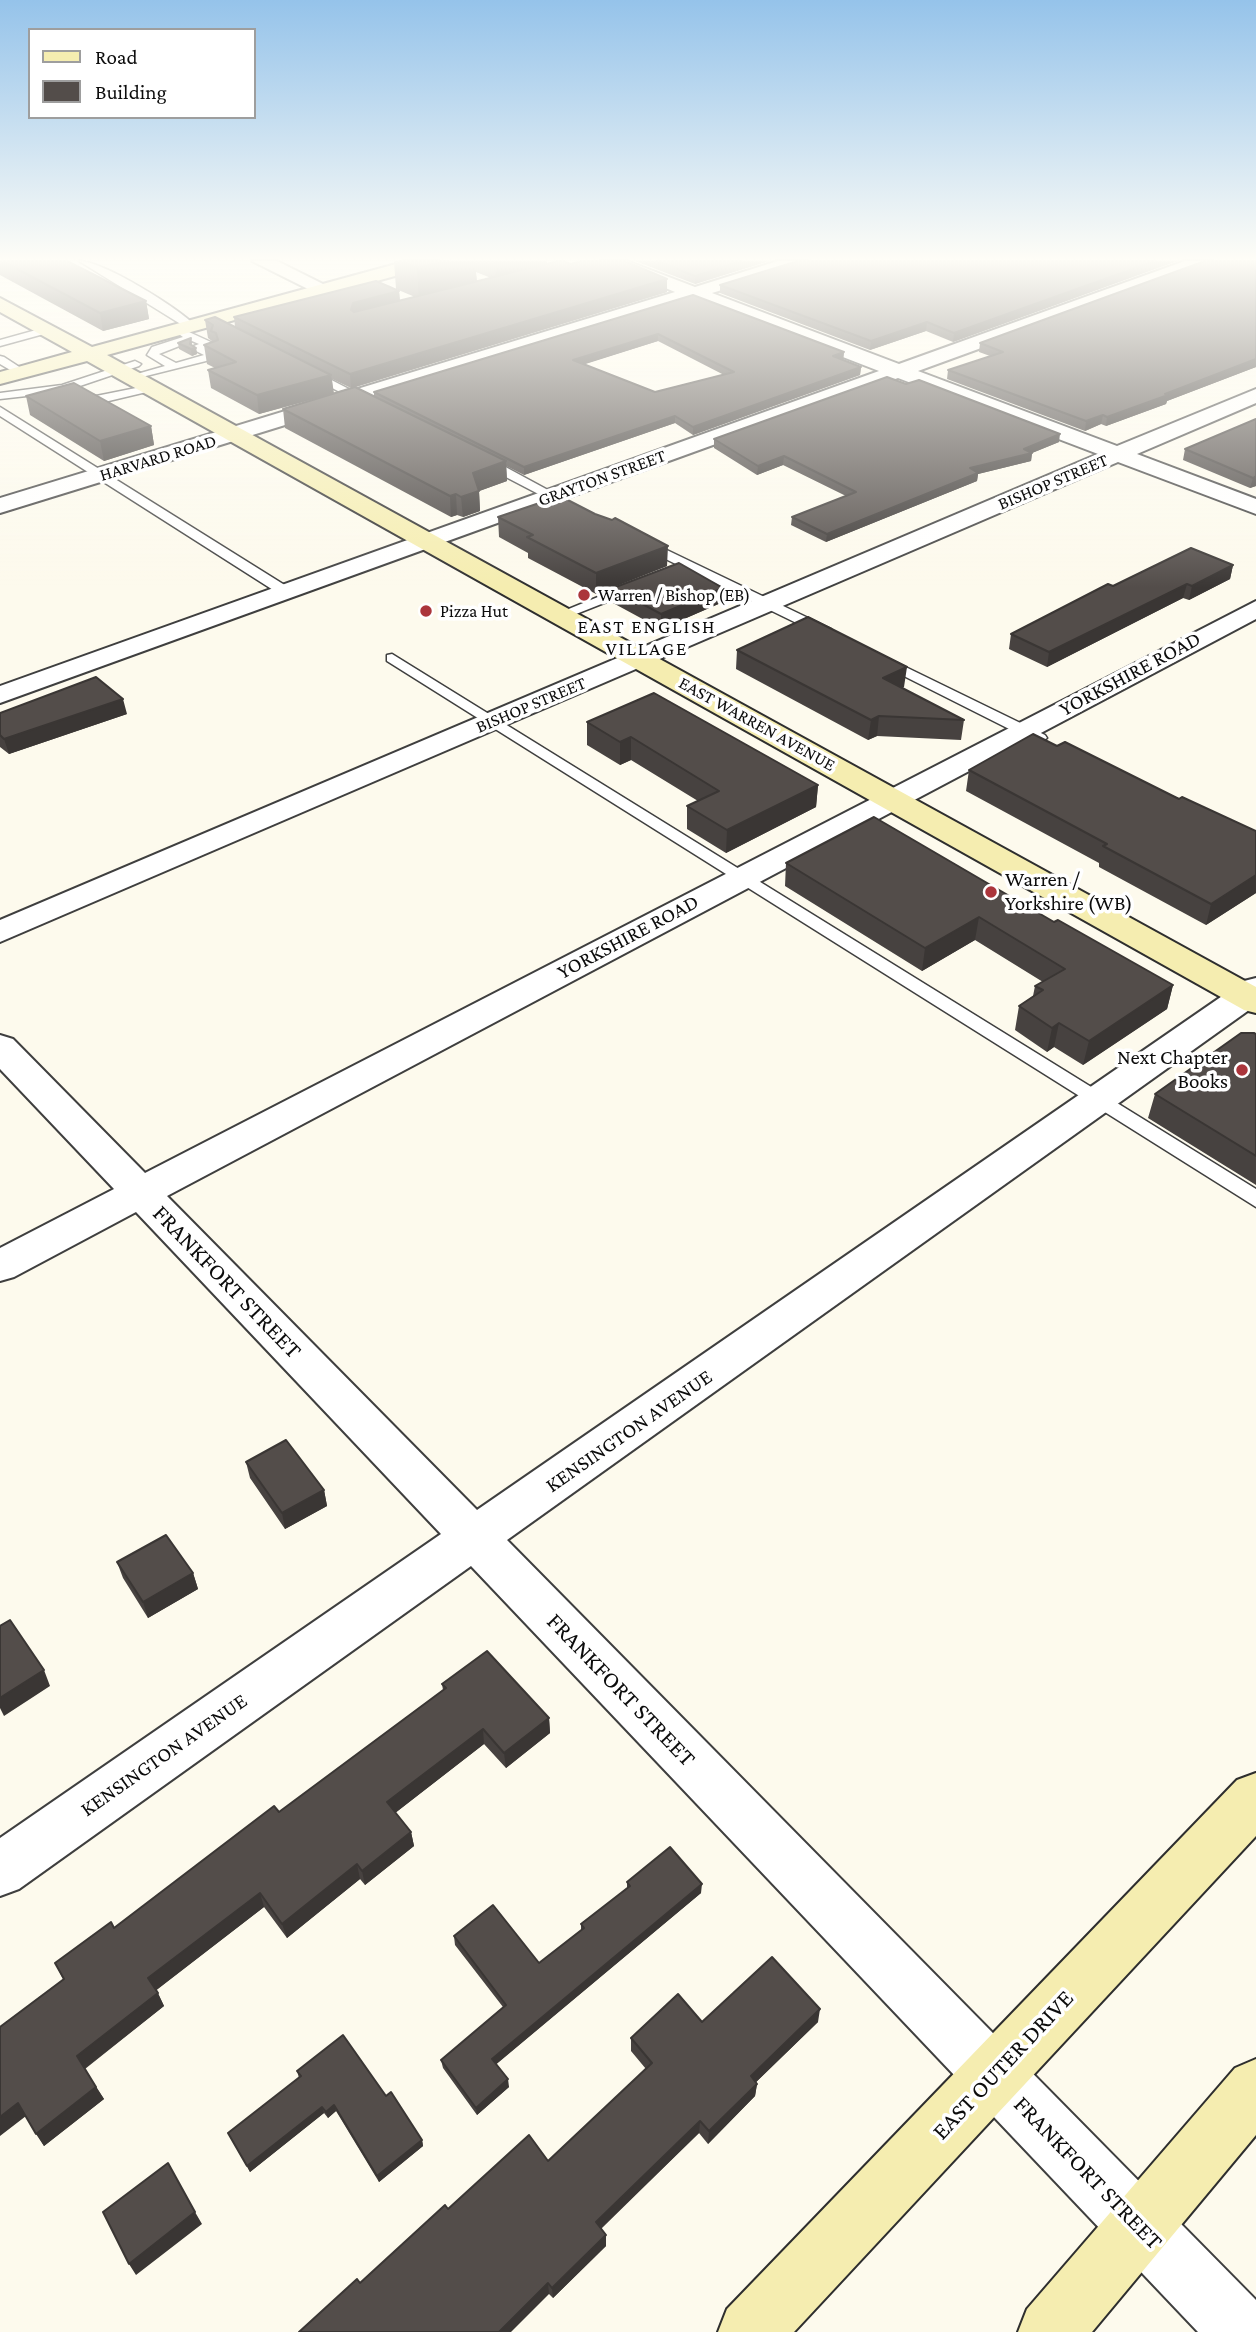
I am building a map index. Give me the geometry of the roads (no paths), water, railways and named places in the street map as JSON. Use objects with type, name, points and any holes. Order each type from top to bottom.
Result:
[{"type":"main road","points":[[0,378],[29,370]]},
{"type":"main road","name":"EAST WARREN AVENUE","points":[[118,370],[892,799],[1252,995]]},
{"type":"main road","name":"EAST OUTER DRIVE","points":[[750,2332],[1256,1798]]},
{"type":"main road","points":[[1050,2332],[1256,2089]]},
{"type":"street","name":"HARVARD ROAD","points":[[0,506],[443,370]]},
{"type":"street","points":[[896,370],[1256,507]]},
{"type":"street","name":"GRAYTON STREET","points":[[0,695],[902,370]]},
{"type":"street","name":"BISHOP STREET","points":[[0,932],[1256,396]]},
{"type":"street","name":"YORKSHIRE ROAD","points":[[0,1266],[892,799],[1036,737],[1256,608]]},
{"type":"street","name":"KENSINGTON AVENUE","points":[[0,1870],[1252,995]]},
{"type":"street","name":"FRANKFORT STREET","points":[[0,1047],[1242,2332]]},
{"type":"lane","points":[[17,370],[21,372]]},
{"type":"lane","points":[[64,388],[88,400],[96,400],[135,379],[141,370]]},
{"type":"lane","points":[[0,396],[135,379],[166,370]]},
{"type":"lane","points":[[303,370],[381,409]]},
{"type":"lane","points":[[0,411],[286,592]]},
{"type":"lane","points":[[467,452],[553,496]]},
{"type":"lane","points":[[646,544],[765,605]]},
{"type":"lane","points":[[561,615],[680,569],[842,640]]},
{"type":"lane","points":[[866,652],[1036,737]]},
{"type":"lane","points":[[392,658],[1256,1199]]},
{"type":"place","name":"Warren / Bishop (EB)","points":[[584,595]]},
{"type":"place","name":"Pizza Hut","points":[[426,611]]},
{"type":"place","name":"Warren / Yorkshire (WB)","points":[[991,892]]},
{"type":"place","name":"Next Chapter Books","points":[[1242,1070]]},
{"type":"district","name":"EAST ENGLISH VILLAGE","points":[[647,638]]}]
